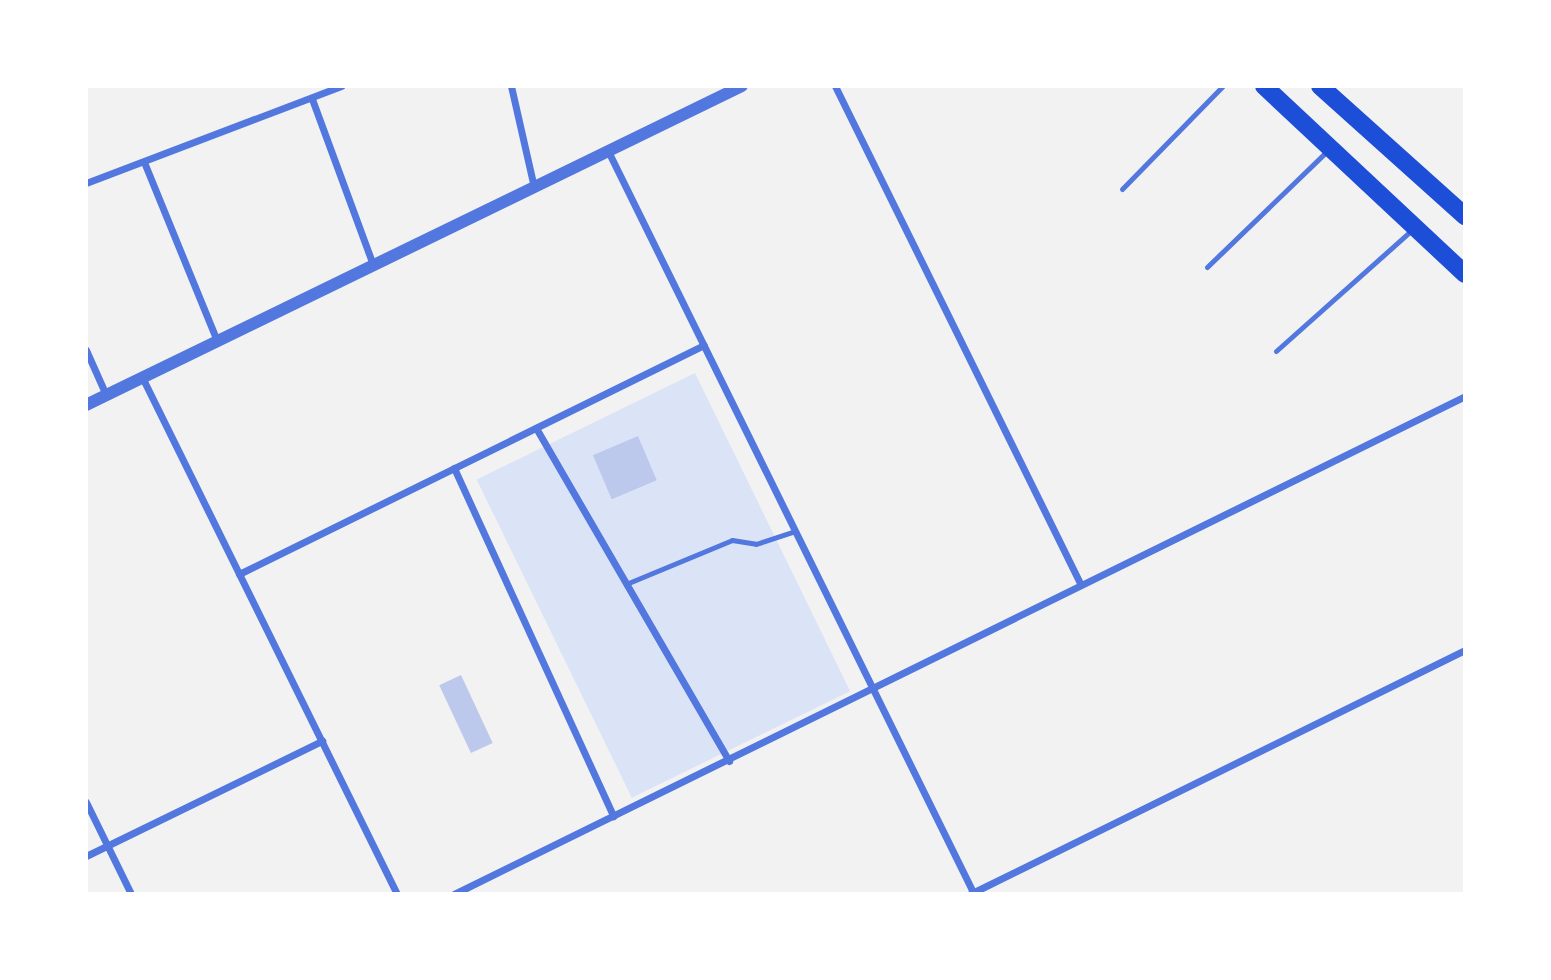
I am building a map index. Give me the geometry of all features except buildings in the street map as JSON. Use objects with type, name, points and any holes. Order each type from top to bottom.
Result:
[{"type":"main road","points":[[1264,86],[1417,225],[1465,274]]},
{"type":"main road","points":[[1320,86],[1465,216]]},
{"type":"street","points":[[86,183],[341,86]]},
{"type":"street","points":[[511,86],[534,187]]},
{"type":"street","points":[[86,405],[742,86]]},
{"type":"street","points":[[835,86],[1081,585]]},
{"type":"street","points":[[312,99],[373,265]]},
{"type":"street","points":[[608,151],[972,894],[1465,650]]},
{"type":"street","points":[[144,162],[217,341]]},
{"type":"street","points":[[239,574],[704,345]]},
{"type":"street","points":[[86,350],[106,395]]},
{"type":"street","points":[[142,377],[397,894]]},
{"type":"street","points":[[454,894],[729,761],[1465,396]]},
{"type":"street","points":[[536,428],[729,761]]},
{"type":"street","points":[[454,468],[613,816]]},
{"type":"street","points":[[86,856],[322,741]]},
{"type":"street","points":[[86,802],[131,894]]},
{"type":"lane","points":[[1122,189],[1223,86]]},
{"type":"lane","points":[[1207,267],[1331,147]]},
{"type":"lane","points":[[1276,351],[1417,225]]},
{"type":"lane","points":[[626,584],[732,540],[756,544],[795,531]]},
{"type":"shaded area","points":[[695,373],[850,691],[632,798],[477,480]]}]
